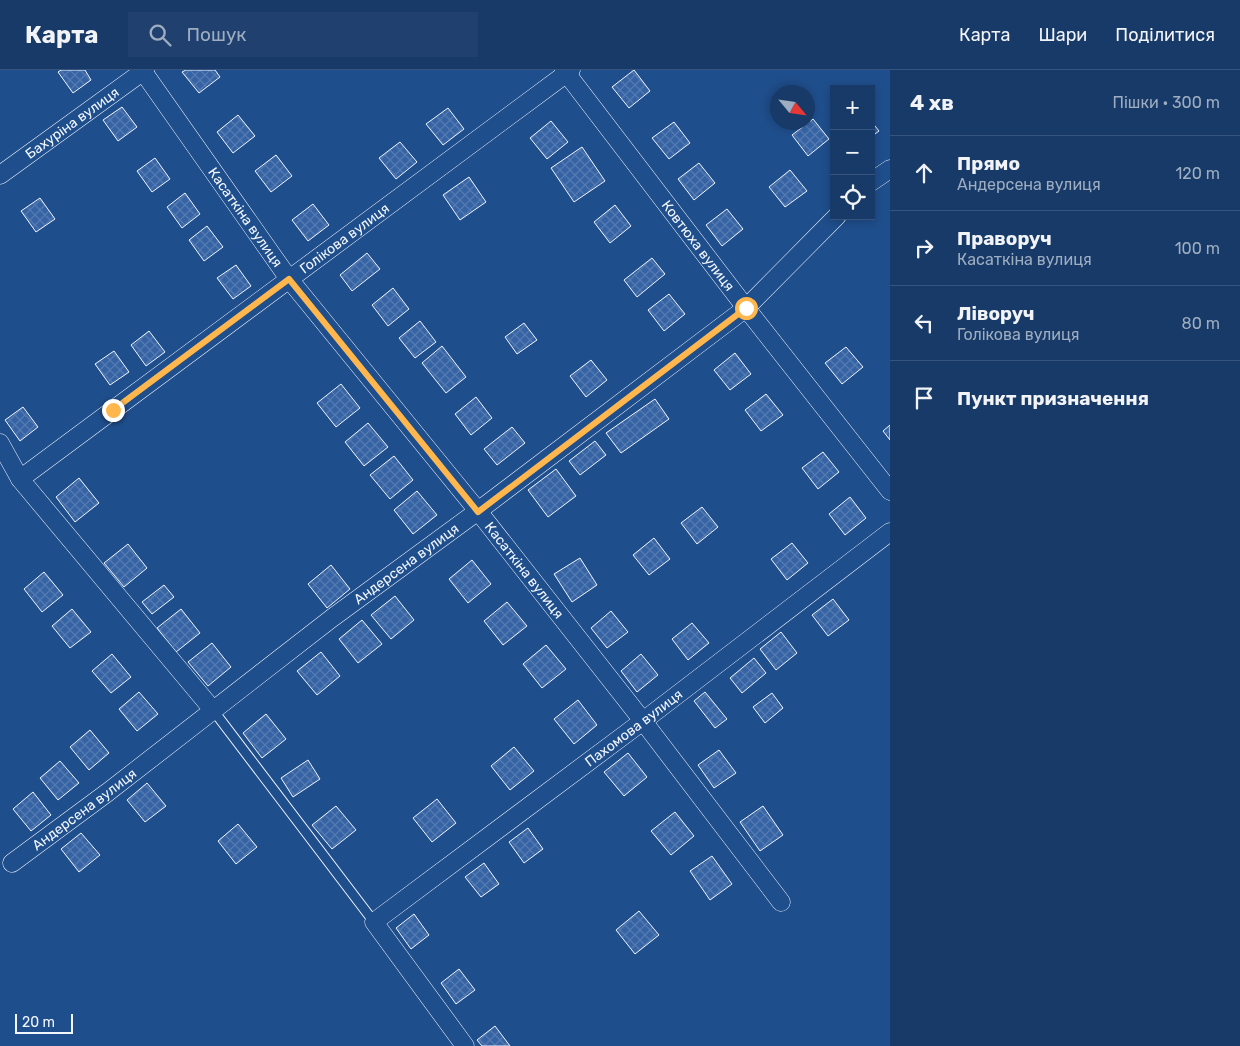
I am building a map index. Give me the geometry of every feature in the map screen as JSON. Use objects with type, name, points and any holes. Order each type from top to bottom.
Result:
[{"type":"street","name":"Бахуріна вулиця","points":[[0,175],[143,70]]},
{"type":"street","name":"Касаткіна вулиця","points":[[143,70],[289,279],[478,512],[781,902]]},
{"type":"street","name":"Голікова вулиця","points":[[20,479],[567,71]]},
{"type":"street","name":"Ковтюха вулиця","points":[[567,71],[746,308],[890,491]]},
{"type":"street","points":[[875,179],[890,169]]},
{"type":"street","name":"Андерсена вулиця","points":[[12,863],[108,792],[332,618],[478,512],[746,308],[833,220]]},
{"type":"street","points":[[0,443],[20,479],[213,710]]},
{"type":"street","name":"Пахомова вулиця","points":[[374,922],[643,722],[890,532]]},
{"type":"street","points":[[374,922],[465,1046]]},
{"type":"lane","points":[[213,710],[374,922]]},
{"type":"building","points":[[61,70],[85,70],[91,80],[73,93],[58,72]]},
{"type":"building","points":[[186,70],[215,70],[220,77],[199,93],[182,72]]},
{"type":"building","points":[[634,70],[650,91],[629,108],[612,87]]},
{"type":"building","points":[[122,107],[137,127],[118,141],[103,120]]},
{"type":"building","points":[[448,108],[464,129],[443,145],[426,124]]},
{"type":"building","points":[[238,115],[255,136],[233,153],[217,132]]},
{"type":"building","points":[[551,121],[568,142],[547,159],[530,138]]},
{"type":"building","points":[[674,122],[690,143],[669,159],[652,138]]},
{"type":"building","points":[[815,122],[829,139],[808,156],[792,135],[799,130],[815,130]]},
{"type":"building","points":[[875,126],[879,131],[875,134]]},
{"type":"building","points":[[400,142],[417,162],[396,179],[379,158]]},
{"type":"building","points":[[582,147],[605,181],[574,202],[551,168]]},
{"type":"building","points":[[276,155],[292,176],[271,192],[255,171]]},
{"type":"building","points":[[155,158],[170,179],[152,192],[137,171]]},
{"type":"building","points":[[699,163],[715,183],[694,200],[678,179]]},
{"type":"building","points":[[790,170],[807,191],[785,207],[769,187]]},
{"type":"building","points":[[469,177],[486,202],[460,220],[443,195]]},
{"type":"building","points":[[185,193],[200,214],[182,228],[167,207]]},
{"type":"building","points":[[40,198],[55,219],[36,232],[21,211]]},
{"type":"building","points":[[313,204],[329,225],[308,241],[292,220]]},
{"type":"building","points":[[615,205],[631,226],[610,243],[594,222]]},
{"type":"building","points":[[727,209],[743,229],[722,246],[706,225]]},
{"type":"building","points":[[207,226],[223,247],[204,261],[189,240]]},
{"type":"building","points":[[367,253],[380,269],[352,291],[340,275]]},
{"type":"building","points":[[652,258],[665,274],[637,297],[624,280]]},
{"type":"building","points":[[236,265],[251,286],[233,299],[217,278]]},
{"type":"building","points":[[393,288],[409,309],[388,326],[372,305]]},
{"type":"building","points":[[669,294],[685,314],[664,331],[648,310]]},
{"type":"building","points":[[420,321],[436,342],[415,358],[399,338]]},
{"type":"building","points":[[524,323],[537,340],[517,354],[505,337]]},
{"type":"building","points":[[149,331],[165,352],[146,366],[131,345]]},
{"type":"building","points":[[442,346],[466,377],[446,393],[422,363]]},
{"type":"building","points":[[846,347],[863,367],[842,384],[825,363]]},
{"type":"building","points":[[114,351],[129,372],[110,385],[95,364]]},
{"type":"building","points":[[735,353],[751,374],[730,390],[714,370]]},
{"type":"building","points":[[591,360],[607,380],[586,397],[570,376]]},
{"type":"building","points":[[341,384],[360,408],[336,427],[317,403]]},
{"type":"building","points":[[766,394],[783,415],[761,431],[745,410]]},
{"type":"building","points":[[476,397],[492,418],[471,435],[455,414]]},
{"type":"building","points":[[655,399],[669,419],[621,453],[606,433]]},
{"type":"building","points":[[23,407],[38,427],[20,441],[5,420]]},
{"type":"building","points":[[368,423],[388,447],[364,466],[345,442]]},
{"type":"building","points":[[890,425],[890,440],[883,431]]},
{"type":"building","points":[[512,427],[525,443],[497,465],[484,449]]},
{"type":"building","points":[[595,441],[606,455],[580,475],[569,461]]},
{"type":"building","points":[[823,452],[839,472],[818,489],[802,468]]},
{"type":"building","points":[[394,456],[413,480],[390,499],[370,475]]},
{"type":"building","points":[[556,469],[576,496],[548,517],[528,490]]},
{"type":"building","points":[[79,478],[99,503],[75,522],[56,497]]},
{"type":"building","points":[[417,491],[437,515],[413,534],[394,510]]},
{"type":"building","points":[[850,497],[866,518],[845,535],[829,514]]},
{"type":"building","points":[[702,507],[718,527],[697,544],[681,523]]},
{"type":"building","points":[[654,538],[670,559],[649,575],[633,555]]},
{"type":"building","points":[[792,543],[808,563],[787,580],[771,559]]},
{"type":"building","points":[[128,544],[147,568],[124,587],[104,563]]},
{"type":"building","points":[[580,558],[597,585],[572,602],[554,574]]},
{"type":"building","points":[[472,560],[491,584],[468,603],[449,579]]},
{"type":"building","points":[[331,565],[350,589],[327,608],[308,584]]},
{"type":"building","points":[[44,572],[63,595],[42,612],[24,589]]},
{"type":"building","points":[[164,585],[174,597],[152,614],[142,602]]},
{"type":"building","points":[[395,596],[414,620],[391,639],[371,615]]},
{"type":"building","points":[[833,599],[849,620],[828,636],[812,615]]},
{"type":"building","points":[[507,602],[527,626],[503,645],[484,621]]},
{"type":"building","points":[[72,609],[91,632],[70,648],[52,626]]},
{"type":"building","points":[[181,609],[200,633],[176,652],[157,628]]},
{"type":"building","points":[[611,611],[628,632],[607,648],[591,628]]},
{"type":"building","points":[[362,620],[382,644],[358,663],[339,639]]},
{"type":"building","points":[[692,623],[709,643],[688,660],[672,639]]},
{"type":"building","points":[[781,632],[797,653],[776,670],[760,649]]},
{"type":"building","points":[[212,643],[231,667],[208,686],[188,662]]},
{"type":"building","points":[[546,645],[566,669],[542,688],[523,664]]},
{"type":"building","points":[[321,652],[340,676],[317,695],[297,671]]},
{"type":"building","points":[[112,654],[131,677],[111,693],[92,671]]},
{"type":"building","points":[[641,654],[658,675],[637,692],[621,671]]},
{"type":"building","points":[[754,658],[766,673],[742,693],[730,678]]},
{"type":"building","points":[[139,692],[158,714],[137,731],[119,709]]},
{"type":"building","points":[[705,692],[727,719],[715,728],[694,701]]},
{"type":"building","points":[[772,693],[783,708],[765,723],[753,707]]},
{"type":"building","points":[[578,700],[597,725],[574,744],[554,719]]},
{"type":"building","points":[[266,714],[286,739],[262,758],[243,733]]},
{"type":"building","points":[[90,730],[109,753],[89,770],[70,747]]},
{"type":"building","points":[[514,747],[534,771],[510,790],[491,766]]},
{"type":"building","points":[[719,750],[736,773],[714,788],[698,765]]},
{"type":"building","points":[[628,753],[647,777],[624,796],[604,772]]},
{"type":"building","points":[[308,760],[320,779],[293,797],[281,778]]},
{"type":"building","points":[[60,761],[79,783],[58,800],[40,778]]},
{"type":"building","points":[[147,783],[166,806],[145,822],[127,800]]},
{"type":"building","points":[[33,792],[51,815],[31,831],[13,809]]},
{"type":"building","points":[[437,799],[456,823],[432,842],[413,818]]},
{"type":"building","points":[[336,806],[356,830],[332,849],[312,825]]},
{"type":"building","points":[[763,806],[783,835],[760,851],[740,822]]},
{"type":"building","points":[[675,812],[694,836],[671,855],[651,831]]},
{"type":"building","points":[[238,824],[257,847],[236,864],[218,841]]},
{"type":"building","points":[[528,828],[543,849],[524,863],[509,842]]},
{"type":"building","points":[[81,833],[100,855],[79,872],[61,849]]},
{"type":"building","points":[[712,856],[732,884],[710,900],[690,871]]},
{"type":"building","points":[[484,863],[499,884],[481,897],[465,877]]},
{"type":"building","points":[[639,911],[659,935],[635,954],[616,930]]},
{"type":"building","points":[[414,914],[429,935],[411,949],[396,928]]},
{"type":"building","points":[[459,969],[475,990],[456,1004],[441,983]]},
{"type":"building","points":[[495,1026],[510,1046],[482,1046],[477,1040]]},
{"type":"route","points":[[113,410],[289,279],[478,512],[746,308]]}]
